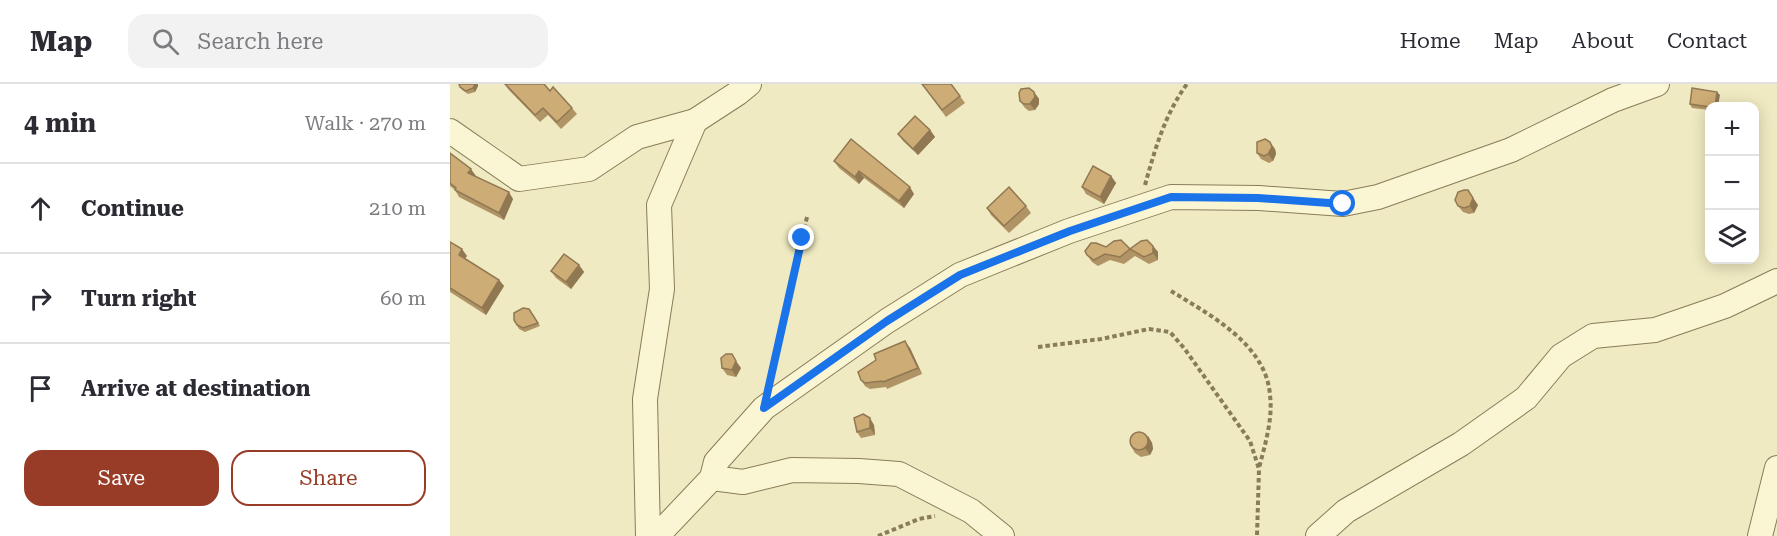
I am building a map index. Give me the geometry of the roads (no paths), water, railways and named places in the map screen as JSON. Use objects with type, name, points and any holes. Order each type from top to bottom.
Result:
[{"type":"street","points":[[450,131],[519,179],[589,169],[637,137],[696,121],[749,84]]},
{"type":"street","points":[[657,536],[712,478],[716,462],[764,408],[887,321],[960,275],[1070,231],[1171,197],[1258,198],[1343,204],[1378,197],[1511,150],[1613,100],[1657,84]]},
{"type":"street","points":[[648,536],[645,399],[662,289],[659,205],[696,121]]},
{"type":"street","points":[[1318,536],[1346,511],[1461,444],[1526,398],[1560,356],[1593,336],[1655,330],[1725,306],[1777,281]]},
{"type":"street","points":[[1760,536],[1777,468]]},
{"type":"street","points":[[712,478],[743,482],[792,470],[899,474],[971,511],[1002,536]]}]
